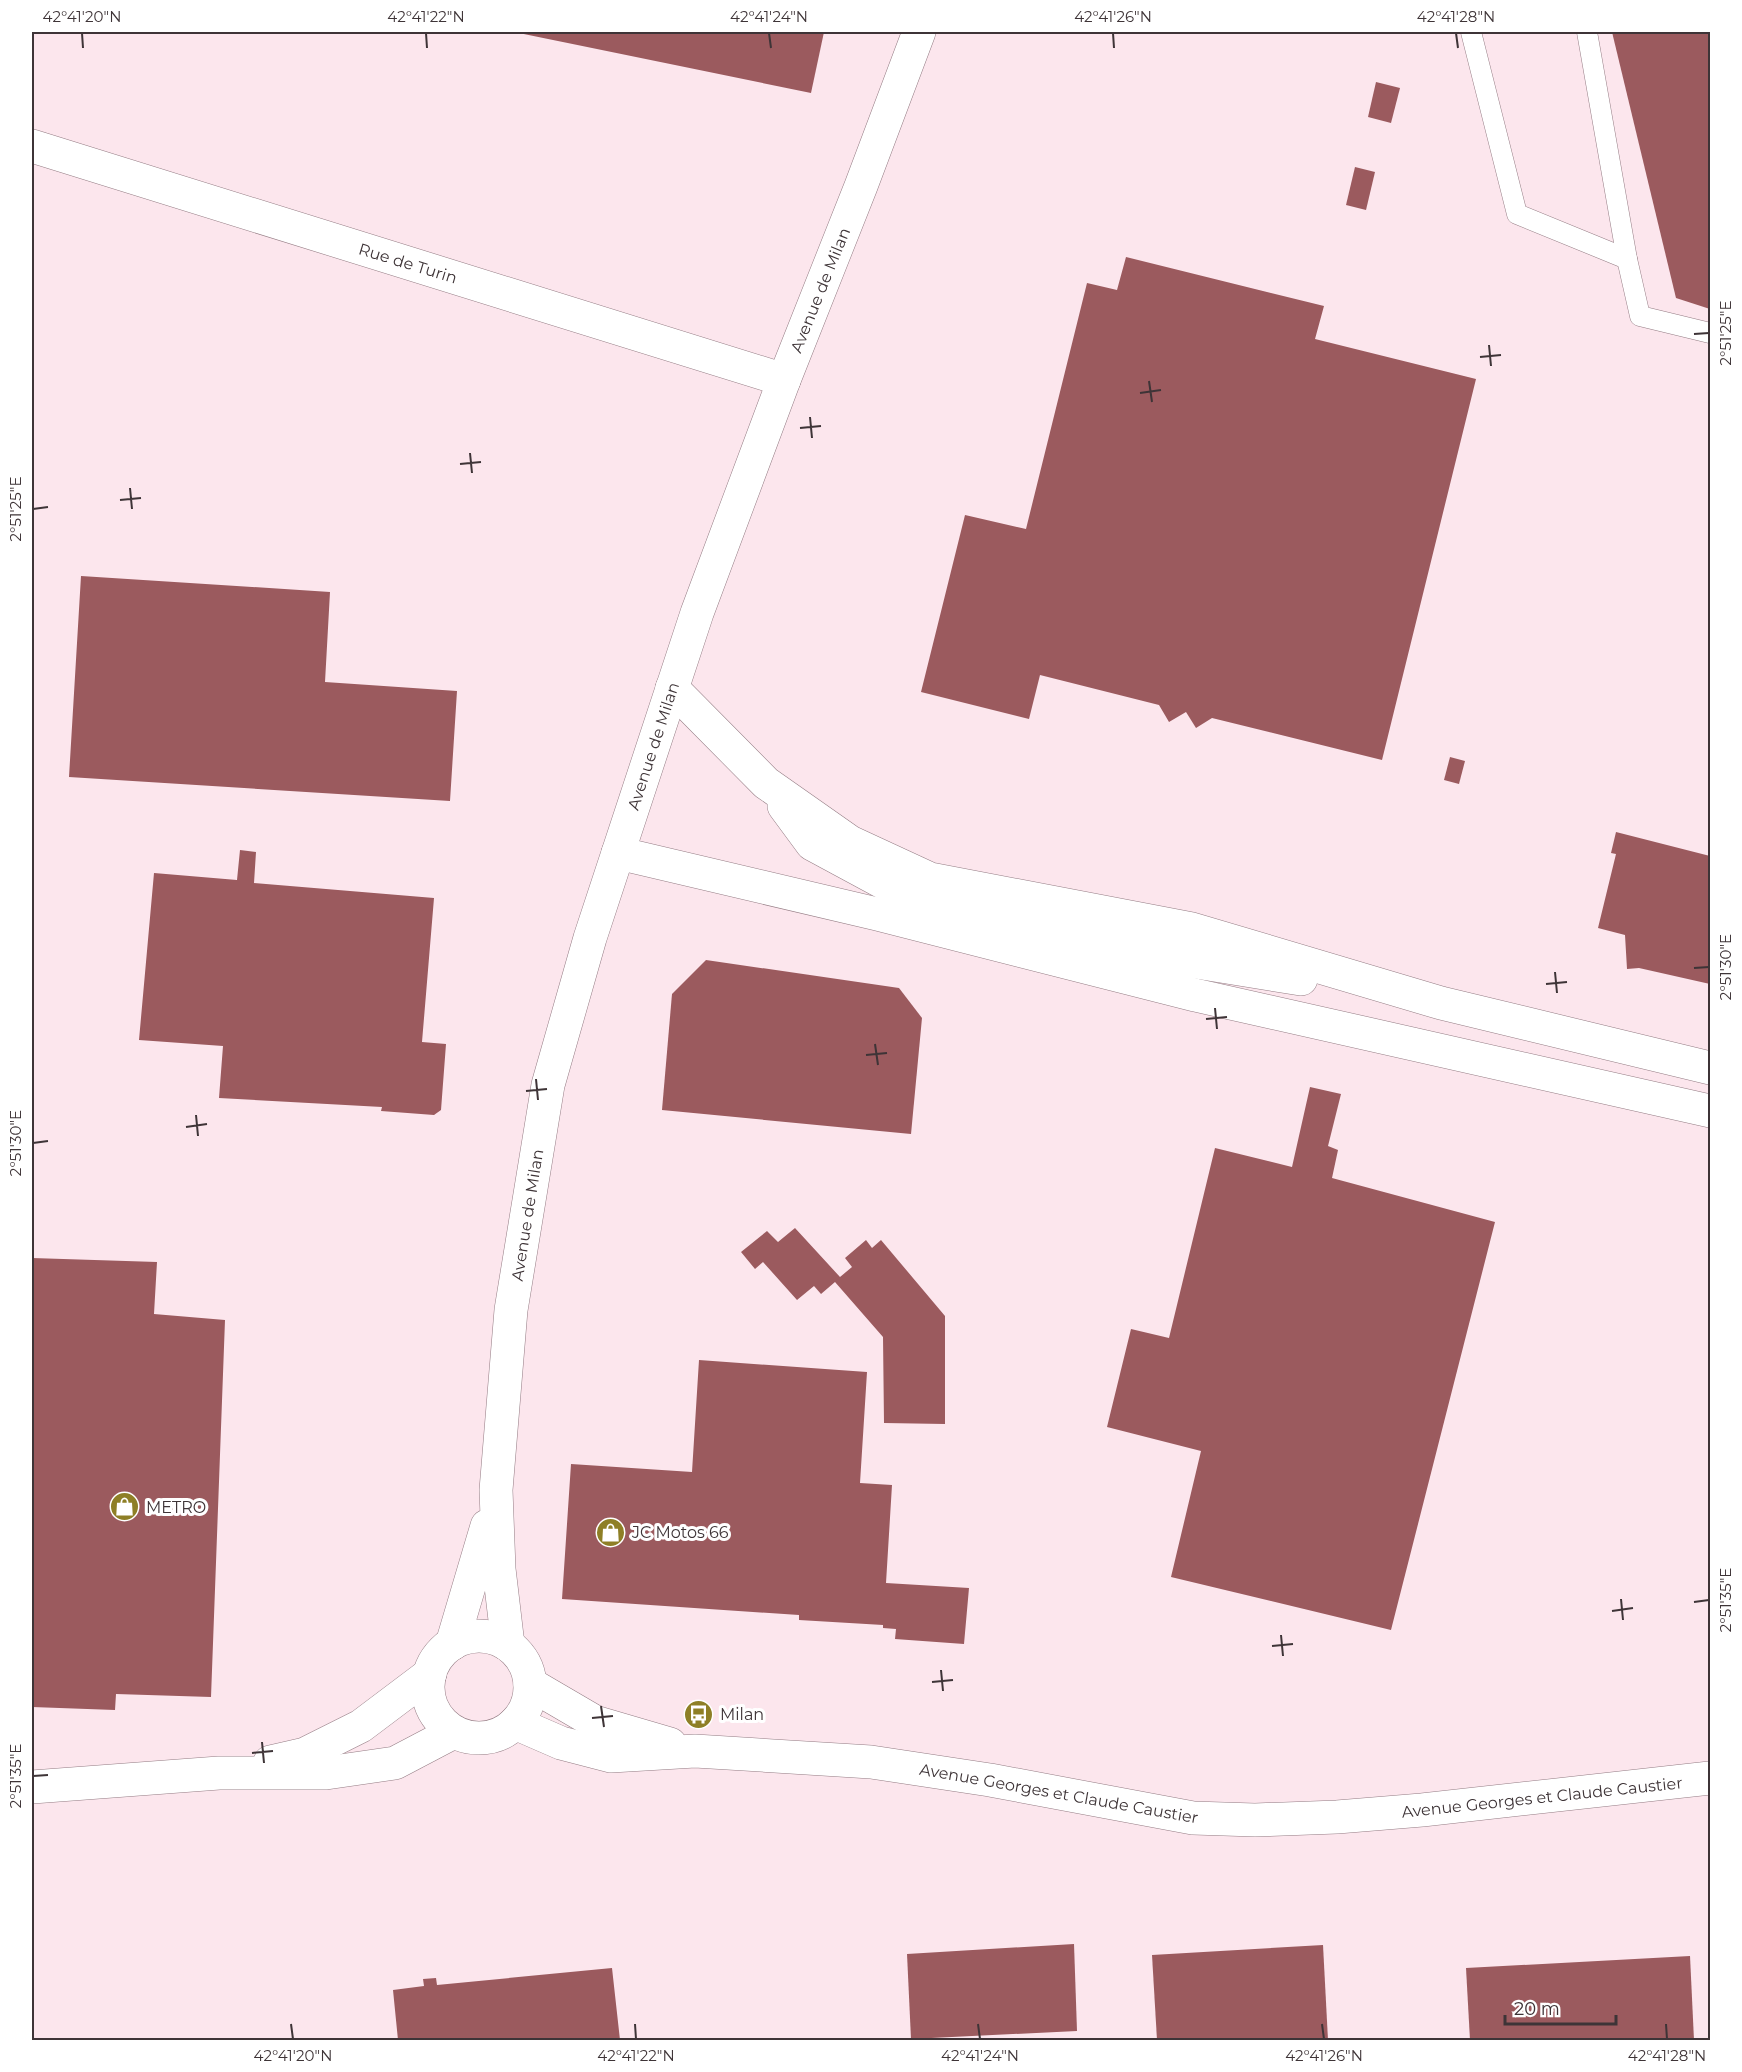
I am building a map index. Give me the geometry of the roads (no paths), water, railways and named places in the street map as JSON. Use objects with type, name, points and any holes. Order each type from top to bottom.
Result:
[{"type":"street","name":"Avenue de Milan","points":[[508,1645],[499,1569],[496,1490],[511,1310],[548,1085],[590,939],[697,613],[784,380],[919,32]]},
{"type":"street","name":"Rue de Turin","points":[[32,146],[784,380]]},
{"type":"street","points":[[672,688],[766,783],[850,842],[930,879],[1192,929],[1441,1003],[1710,1068]]},
{"type":"street","points":[[618,853],[877,914],[1195,995],[1710,1111]]},
{"type":"street","name":"Avenue de Milan","points":[[452,1644],[480,1555],[496,1490]]},
{"type":"street","points":[[481,1636],[508,1645],[527,1670],[530,1684],[529,1699],[524,1712],[502,1733],[486,1738],[470,1737],[454,1732],[441,1721],[432,1707],[429,1691],[430,1674],[435,1662],[452,1644],[466,1638],[481,1636]]},
{"type":"street","points":[[219,1773],[305,1754],[361,1726],[430,1674]]},
{"type":"street","name":"Avenue Georges et Claude Caustier","points":[[530,1684],[595,1722],[695,1751]]},
{"type":"street","name":"Avenue Georges et Claude Caustier","points":[[515,1723],[561,1743],[611,1756],[695,1751],[871,1762],[990,1780],[1193,1818],[1255,1820],[1337,1817],[1422,1810],[1710,1778]]},
{"type":"street","points":[[32,1787],[219,1773],[326,1773],[395,1762],[454,1732]]},
{"type":"lane","points":[[1471,32],[1517,214],[1627,259]]},
{"type":"lane","points":[[1587,32],[1627,259],[1640,316],[1710,333]]},
{"type":"place","name":"METRO","points":[[125,1507]]},
{"type":"place","name":"JC Motos 66","points":[[611,1532]]},
{"type":"place","name":"Milan","points":[[699,1714]]}]
